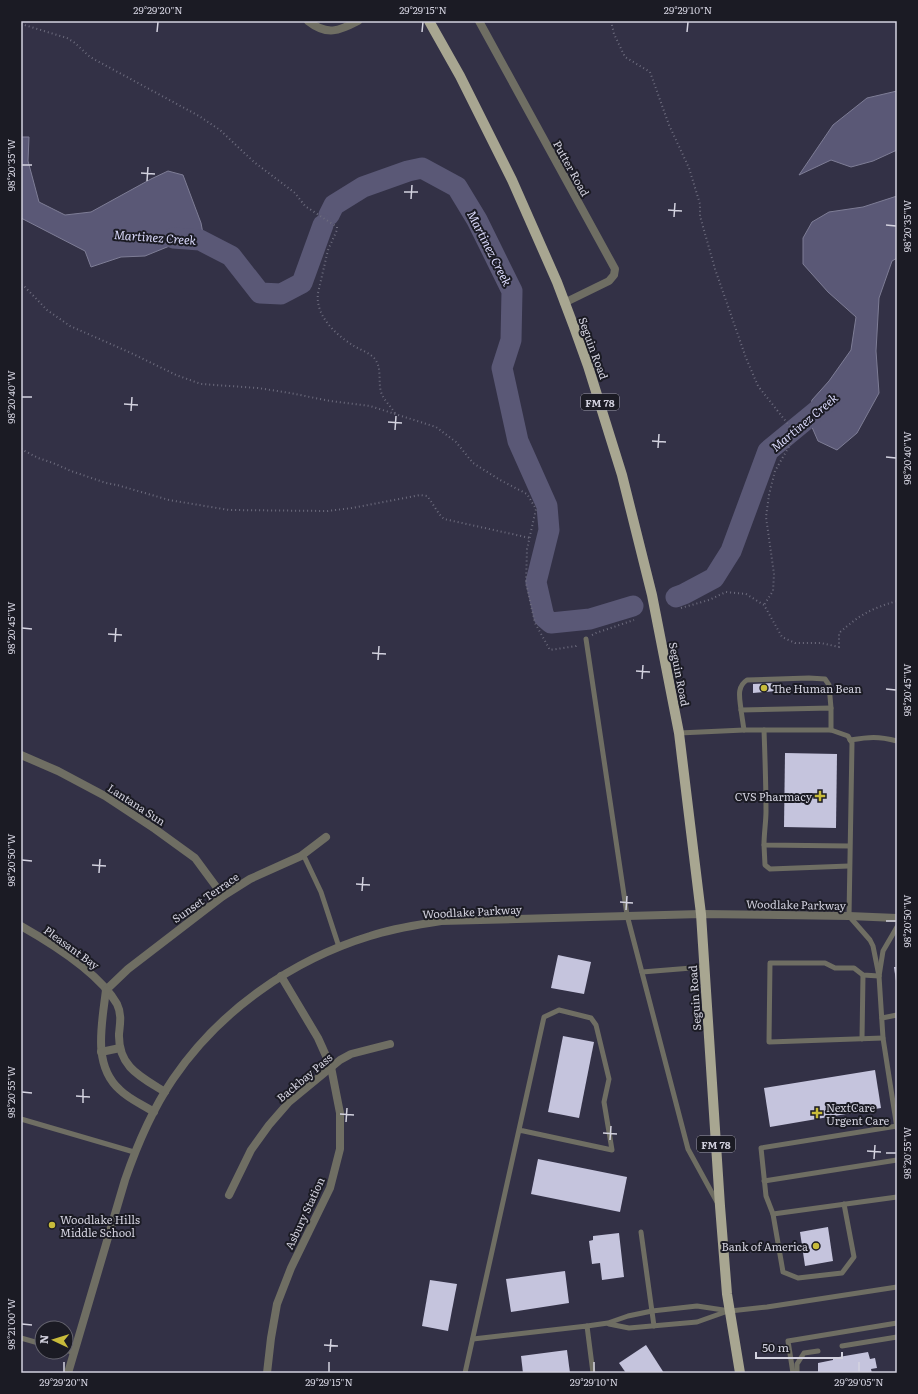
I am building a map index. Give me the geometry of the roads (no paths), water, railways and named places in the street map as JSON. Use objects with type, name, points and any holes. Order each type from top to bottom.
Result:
[{"type":"main road","name":"Seguin Road","points":[[429,21],[460,76],[512,180],[557,282],[588,366],[622,475],[652,595],[679,733],[701,914],[727,1294],[740,1373]]},
{"type":"street","points":[[308,21],[324,31],[336,31],[358,21]]},
{"type":"street","name":"Putter Road","points":[[479,21],[615,269],[614,275],[609,281],[564,303]]},
{"type":"street","name":"Lantana Sun","points":[[21,755],[58,771],[105,796],[156,829],[195,858],[223,896]]},
{"type":"street","name":"Sunset Terrace","points":[[106,990],[128,969],[223,896],[250,878],[303,854],[326,837]]},
{"type":"street","name":"Woodlake Parkway","points":[[74,1339],[134,1152],[165,1092],[174,1078],[211,1033],[257,992],[281,976],[312,959],[339,947],[371,936],[405,926],[441,921],[701,914],[897,918]]},
{"type":"street","name":"Pleasant Bay","points":[[21,926],[35,934],[97,979],[117,1004],[120,1014],[119,1037],[123,1058],[137,1075],[165,1092]]},
{"type":"street","name":"Asbury Station","points":[[267,1373],[277,1304],[291,1268],[330,1188],[340,1149],[340,1113],[331,1067],[318,1038],[281,976]]},
{"type":"street","points":[[106,990],[101,1052],[104,1067],[112,1082],[121,1091],[154,1112]]},
{"type":"street","name":"Backbay Pass","points":[[229,1195],[251,1150],[268,1125],[289,1102],[340,1060],[351,1054],[390,1044]]},
{"type":"street","points":[[101,1052],[120,1048]]},
{"type":"street","name":"Woodlake Parkway","points":[[68,1373],[69,1360]]},
{"type":"lane","points":[[586,639],[627,915],[688,1149],[720,1206]]},
{"type":"lane","points":[[744,730],[739,696],[743,683],[747,680],[809,678],[824,680],[829,685],[831,730]]},
{"type":"lane","points":[[742,710],[831,708]]},
{"type":"lane","points":[[679,733],[744,730],[831,730],[848,736],[852,743],[849,846],[849,916],[870,940],[873,946],[879,976],[883,1038],[897,1127],[761,1148],[766,1196],[773,1214],[783,1272],[798,1278],[842,1273],[854,1257],[844,1204]]},
{"type":"lane","points":[[764,730],[766,791],[764,845],[765,865],[770,869],[849,866]]},
{"type":"lane","points":[[850,740],[873,736],[897,741]]},
{"type":"lane","points":[[764,845],[849,846]]},
{"type":"lane","points":[[303,854],[321,892],[339,947]]},
{"type":"lane","points":[[879,976],[883,952],[897,927]]},
{"type":"lane","points":[[879,976],[863,975],[854,968],[835,968],[825,963],[770,963],[769,1042],[883,1038]]},
{"type":"lane","points":[[642,972],[704,967]]},
{"type":"lane","points":[[862,1039],[863,975]]},
{"type":"lane","points":[[466,1373],[473,1339],[519,1130],[544,1017],[559,1010],[591,1018],[596,1025],[609,1079],[604,1102],[612,1150],[519,1130]]},
{"type":"lane","points":[[882,1018],[897,1015]]},
{"type":"lane","points":[[21,1119],[134,1152]]},
{"type":"lane","points":[[764,1181],[897,1160]]},
{"type":"lane","points":[[773,1214],[897,1197]]},
{"type":"lane","points":[[641,1232],[654,1326]]},
{"type":"lane","points":[[608,1324],[628,1316],[652,1311],[697,1306],[730,1310],[767,1307],[897,1287]]},
{"type":"lane","points":[[473,1339],[608,1324],[629,1328],[697,1322],[730,1310]]},
{"type":"lane","points":[[793,1373],[788,1341],[897,1323]]},
{"type":"lane","points":[[587,1326],[593,1373]]},
{"type":"lane","points":[[842,1346],[897,1337]]},
{"type":"lane","points":[[21,1338],[34,1342]]},
{"type":"lane","points":[[797,1373],[797,1364],[804,1353],[818,1350]]},
{"type":"water","points":[[897,91],[897,150],[873,161],[851,167],[831,160],[799,175],[833,125],[867,98]]},
{"type":"water","points":[[21,137],[29,137],[28,161],[39,202],[65,215],[91,212],[168,171],[183,175],[201,223],[204,239],[172,245],[145,256],[121,257],[91,267],[85,251],[21,218]]},
{"type":"water","points":[[897,196],[897,258],[892,261],[879,298],[876,351],[879,393],[857,433],[837,450],[818,441],[808,418],[812,400],[829,381],[851,350],[856,317],[828,292],[803,264],[803,238],[812,222],[829,212],[863,207]]},
{"type":"waterway","name":"Martinez Creek","points":[[329,215],[334,205],[363,187],[408,171],[422,168],[457,187],[477,220],[512,291],[511,340],[502,368],[518,441],[547,506],[549,530],[536,582],[544,617],[551,623],[590,619],[633,606]]},
{"type":"waterway","name":"Martinez Creek","points":[[173,238],[200,240],[231,256],[260,293],[281,294],[302,283],[323,225]]},
{"type":"waterway","name":"Martinez Creek","points":[[676,597],[714,578],[731,551],[768,451],[830,400]]},
{"type":"place","name":"The Human Bean","points":[[764,688]]},
{"type":"place","name":"CVS Pharmacy","points":[[820,796]]},
{"type":"place","name":"NextCare Urgent Care","points":[[817,1113]]},
{"type":"place","name":"Woodlake Hills Middle School","points":[[52,1225]]},
{"type":"place","name":"Bank of America","points":[[816,1246]]}]
